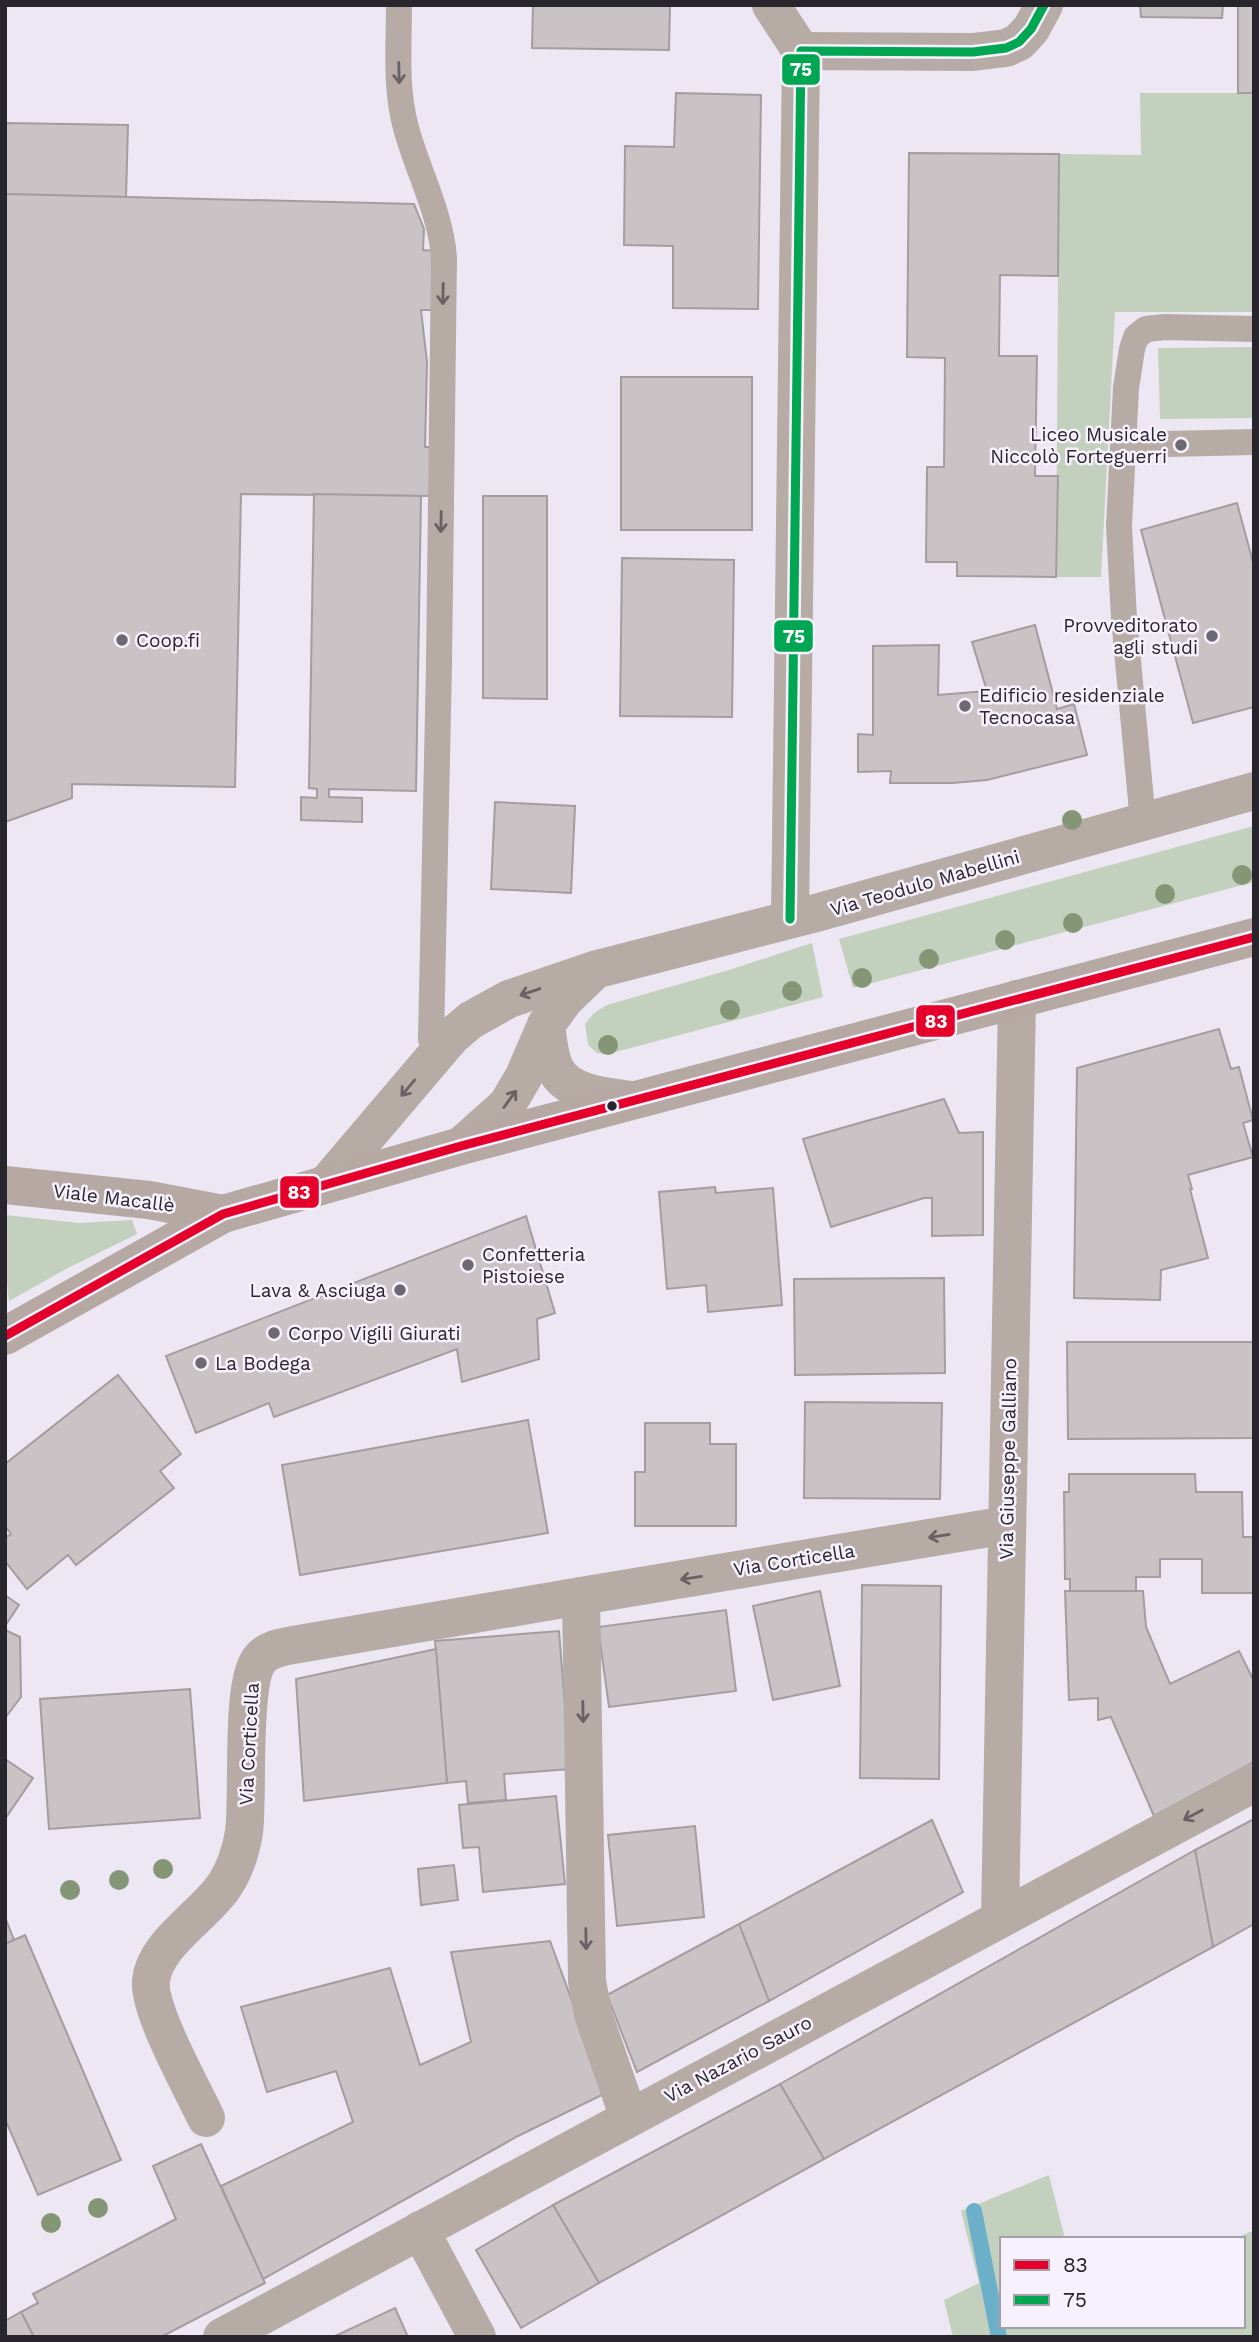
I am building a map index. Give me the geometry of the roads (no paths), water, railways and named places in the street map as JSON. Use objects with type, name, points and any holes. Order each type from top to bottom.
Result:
[{"type":"main road","name":"Viale Macallè","points":[[5,1336],[223,1214],[632,1100],[1254,937]]},
{"type":"main road","name":"Viale Macallè","points":[[5,1185],[149,1200],[223,1214]]},
{"type":"street","points":[[771,5],[801,51],[790,919]]},
{"type":"street","points":[[801,51],[999,50],[1018,42],[1031,29],[1044,5]]},
{"type":"street","name":"Via Teodulo Mabellini","points":[[327,1183],[452,1036],[471,1020],[509,999],[594,970],[790,919],[1254,790]]},
{"type":"street","points":[[461,1146],[507,1105],[524,1076],[546,1025],[565,999],[594,970]]},
{"type":"street","name":"Via Giuseppe Galliano","points":[[1000,1918],[1017,999]]},
{"type":"street","points":[[546,1025],[555,1070],[563,1080],[587,1091],[632,1100]]},
{"type":"street","name":"Via Corticella","points":[[206,2118],[158,2014],[150,1983],[153,1968],[161,1955],[223,1888],[234,1870],[245,1815],[252,1671],[269,1652],[293,1644],[1007,1525]]},
{"type":"street","points":[[581,1596],[587,1981],[596,2022],[629,2118]]},
{"type":"street","name":"Via Nazario Sauro","points":[[222,2337],[1254,1783]]},
{"type":"street","points":[[419,2230],[477,2337]]},
{"type":"lane","points":[[399,5],[398,80],[403,116],[439,223],[444,257],[439,664],[430,1039]]},
{"type":"lane","points":[[1143,822],[1134,741],[1119,526],[1126,388],[1132,349],[1136,337],[1146,329],[1254,329]]},
{"type":"lane","points":[[1123,445],[1254,442]]},
{"type":"waterway","points":[[974,2211],[999,2337]]},
{"type":"place","name":"Liceo Musicale Niccolò Forteguerri","points":[[1181,445]]},
{"type":"place","name":"Provveditorato agli studi","points":[[1212,636]]},
{"type":"place","name":"Coop.fi","points":[[122,640]]},
{"type":"place","name":"Edificio residenziale Tecnocasa","points":[[965,706]]},
{"type":"place","name":"Confetteria Pistoiese","points":[[468,1265]]},
{"type":"place","name":"Lava & Asciuga","points":[[400,1290]]},
{"type":"place","name":"Corpo Vigili Giurati","points":[[274,1333]]},
{"type":"place","name":"La Bodega","points":[[201,1363]]}]
